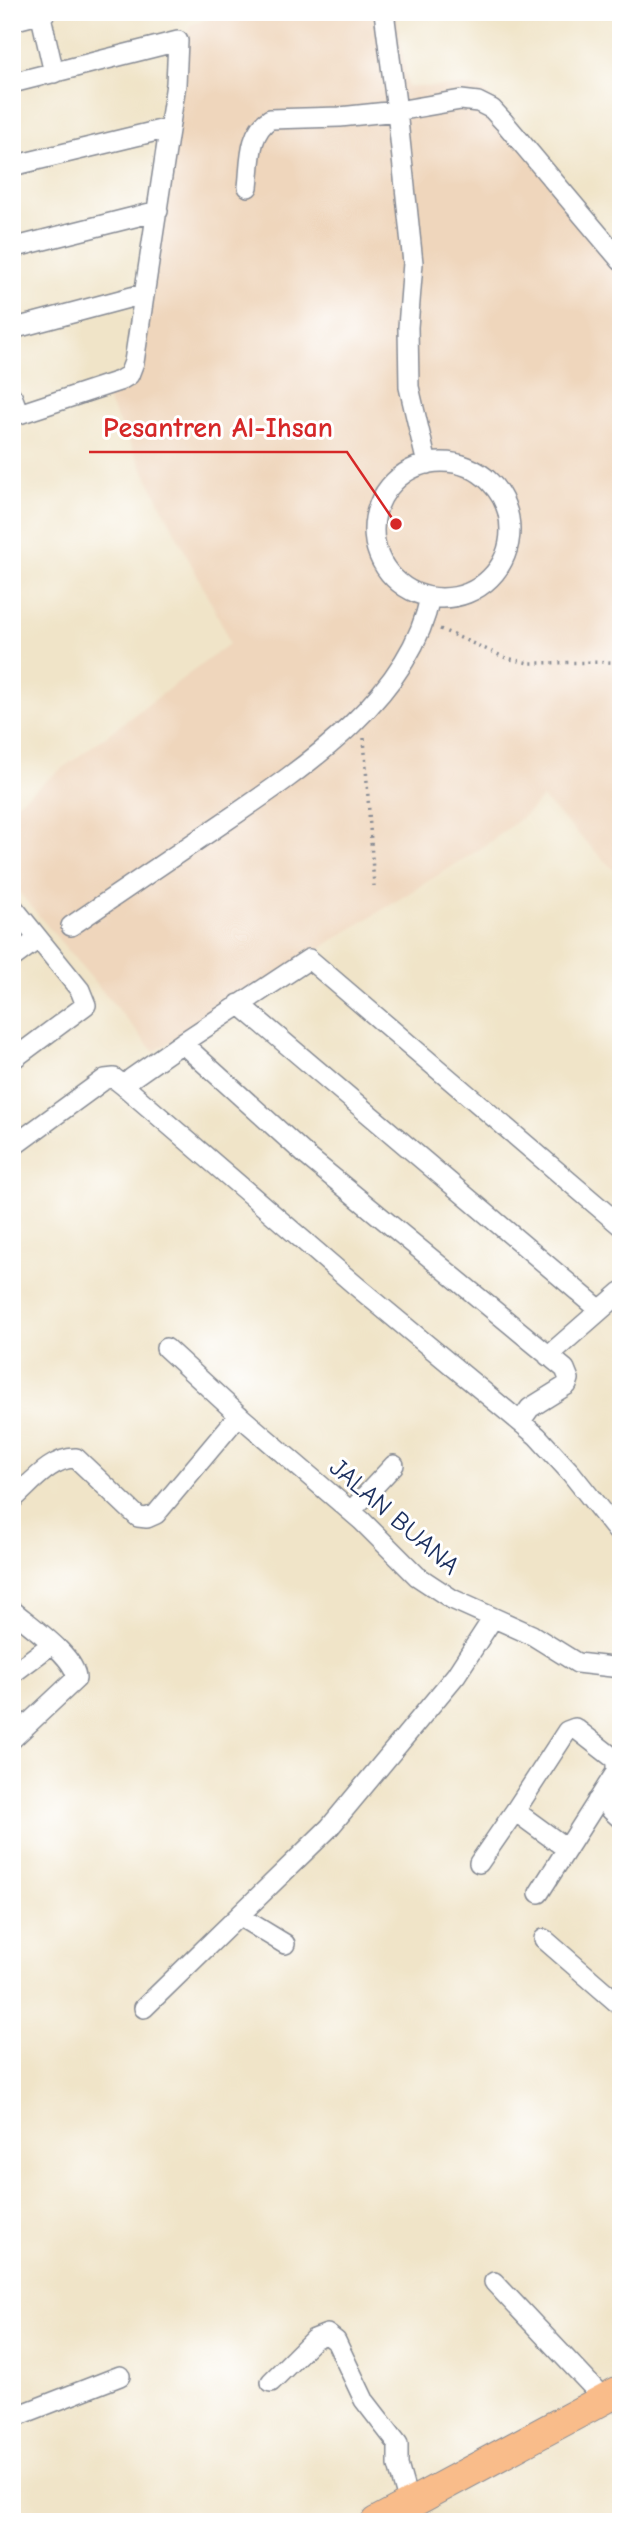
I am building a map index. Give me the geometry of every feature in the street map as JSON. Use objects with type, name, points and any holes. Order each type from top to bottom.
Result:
[{"type":"highway","points":[[376,2522],[613,2395]]},
{"type":"street","points":[[384,12],[413,264],[408,327],[410,387],[427,464]]},
{"type":"street","points":[[12,21],[42,13],[54,73]]},
{"type":"street","points":[[12,83],[178,41],[176,84],[158,211],[130,375],[19,414],[12,396]]},
{"type":"street","points":[[247,187],[255,135],[261,125],[270,119],[341,117],[461,100],[478,102],[492,109],[621,261]]},
{"type":"street","points":[[12,166],[169,128]]},
{"type":"street","points":[[12,248],[158,211]]},
{"type":"street","points":[[12,329],[144,294]]},
{"type":"street","points":[[453,462],[478,472],[498,490],[509,514],[509,541],[500,566],[481,586],[457,597],[430,597],[405,588],[385,569],[374,545],[373,518],[383,493],[402,474],[427,464],[453,462]]},
{"type":"street","points":[[71,926],[286,780],[363,715],[408,654],[425,622],[430,597]]},
{"type":"street","points":[[12,906],[80,990],[86,1005],[12,1060]]},
{"type":"street","points":[[12,958],[38,939]]},
{"type":"street","points":[[124,1086],[182,1043],[309,959],[621,1226]]},
{"type":"street","points":[[239,1004],[600,1310]]},
{"type":"street","points":[[182,1043],[307,1157],[565,1369],[569,1379],[567,1385],[530,1408],[520,1422]]},
{"type":"street","points":[[12,1147],[105,1079],[114,1078],[537,1436],[565,1466],[621,1536]]},
{"type":"street","points":[[548,1356],[621,1292]]},
{"type":"street","name":"JALAN BUANA","points":[[166,1348],[351,1511],[417,1576],[452,1599],[532,1635],[577,1663],[621,1668]]},
{"type":"street","points":[[12,1500],[55,1463],[66,1458],[76,1458],[138,1517],[148,1518],[156,1514],[173,1496],[239,1415]]},
{"type":"street","points":[[351,1511],[394,1465]]},
{"type":"street","points":[[12,1610],[70,1660],[76,1672],[76,1679],[12,1739]]},
{"type":"street","points":[[144,2008],[329,1828],[456,1675],[493,1618]]},
{"type":"street","points":[[12,1674],[52,1644]]},
{"type":"street","points":[[480,1863],[560,1739],[567,1731],[575,1728],[613,1757],[617,1764],[609,1799],[611,1810],[621,1819]]},
{"type":"street","points":[[539,1893],[567,1849],[609,1799]]},
{"type":"street","points":[[515,1811],[567,1849]]},
{"type":"street","points":[[239,1916],[285,1944]]},
{"type":"street","points":[[544,1939],[621,2006]]},
{"type":"street","points":[[494,2282],[613,2395]]},
{"type":"street","points":[[271,2382],[314,2339],[327,2334],[330,2336],[335,2341],[363,2400],[398,2444],[399,2470],[409,2504]]},
{"type":"street","points":[[12,2418],[120,2376]]},
{"type":"path","points":[[425,622],[506,658],[529,663],[621,662]]},
{"type":"path","points":[[363,715],[374,886]]},
{"type":"shaded area","points":[[228,12],[396,12],[408,87],[465,86],[481,89],[497,104],[621,254],[621,877],[542,798],[483,847],[154,1052],[12,884],[12,806],[229,644],[225,630],[106,397],[132,388],[175,133],[190,25]]},
{"type":"place","name":"Pesantren Al-Ihsan","points":[[396,524]]}]
